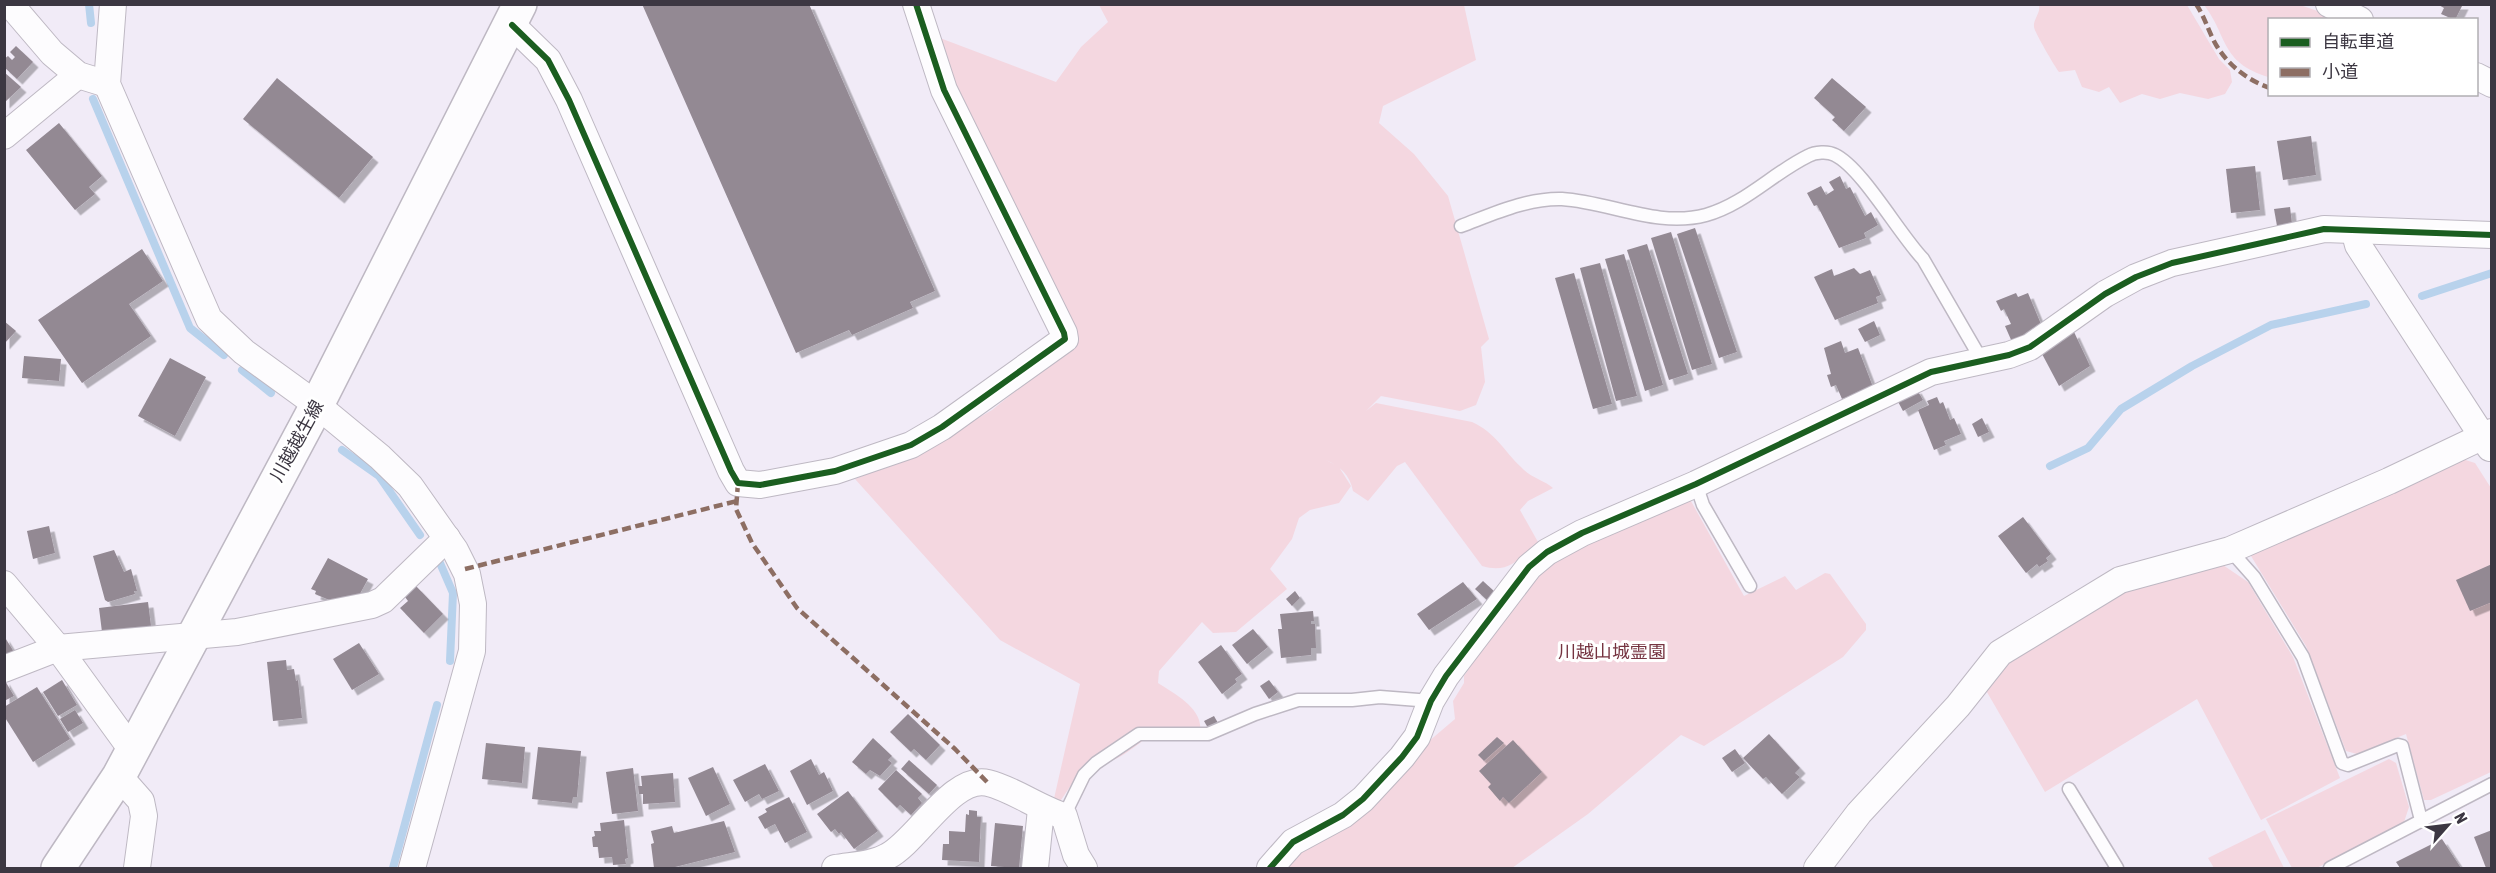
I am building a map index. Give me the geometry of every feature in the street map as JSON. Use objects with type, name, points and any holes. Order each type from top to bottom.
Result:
[{"type":"main road","name":"川越越生線","points":[[58,868],[126,763],[317,405],[516,15]]},
{"type":"street","points":[[10,4],[52,53],[78,75],[107,84]]},
{"type":"street","points":[[112,4],[107,84],[209,319],[244,352],[317,405],[380,457],[410,486],[447,538],[467,574],[473,604],[472,651],[412,868]]},
{"type":"street","points":[[516,15],[548,60],[569,100],[731,471],[738,483],[760,485],[835,471],[911,446],[951,421],[1065,339],[944,90],[916,4]]},
{"type":"street","points":[[2329,4],[2356,18]]},
{"type":"street","points":[[4,136],[78,75]]},
{"type":"street","points":[[2478,77],[2492,84]]},
{"type":"street","points":[[1270,868],[1293,842],[1342,815],[1378,783],[1417,737],[1431,701],[1446,676],[1529,567],[1547,552],[1601,524],[1696,484],[1931,372],[1981,359],[2009,355],[2030,347],[2105,294],[2136,277],[2172,264],[2324,229],[2492,235]]},
{"type":"street","points":[[1817,868],[1859,813],[1958,706],[2000,653],[2120,580],[2230,550],[2488,440],[2358,245],[2354,230]]},
{"type":"street","points":[[4,669],[58,648],[193,634],[237,632],[372,605],[383,600],[447,538]]},
{"type":"street","points":[[4,584],[58,648],[126,763],[141,801],[144,816],[137,868]]},
{"type":"street","points":[[835,868],[885,863],[950,798],[964,787],[987,782],[1052,813],[1084,868]]},
{"type":"street","points":[[1035,868],[1052,813]]},
{"type":"lane","points":[[1461,226],[1507,209],[1563,199],[1657,217],[1704,215],[1729,206],[1810,154],[1834,154],[1851,168],[1909,245],[1923,259],[1981,359]]},
{"type":"lane","points":[[1696,484],[1703,505],[1750,586]]},
{"type":"lane","points":[[2230,550],[2254,577],[2298,647],[2342,763],[2348,765],[2398,745],[2402,746],[2421,820]]},
{"type":"lane","points":[[1052,813],[1096,763],[1139,734],[1170,732],[1193,736],[1208,734],[1255,714],[1298,700],[1352,700],[1380,697],[1431,701]]},
{"type":"lane","points":[[2330,868],[2492,784]]},
{"type":"lane","points":[[2069,789],[2117,868]]},
{"type":"green space","points":[[1099,5],[1464,5],[1476,60],[1383,106],[1379,123],[1414,154],[1448,196],[1489,339],[1481,347],[1485,382],[1476,405],[1460,411],[1381,396],[1366,411],[1376,403],[1472,422],[1493,436],[1525,471],[1553,488],[1528,501],[1520,510],[1538,542],[1513,563],[1491,568],[1482,566],[1405,462],[1397,466],[1368,501],[1353,491],[1349,480],[1340,468],[1351,486],[1339,503],[1310,510],[1299,518],[1292,539],[1270,569],[1287,589],[1236,632],[1213,633],[1202,622],[1159,671],[1158,683],[1180,697],[1193,709],[1198,716],[1200,732],[1162,731],[1112,760],[1092,762],[1082,769],[1061,800],[1053,803],[1080,684],[1000,640],[855,479],[920,452],[992,410],[1079,340],[984,154],[954,84],[940,38],[1056,82],[1081,47],[1108,22]]},
{"type":"green space","points":[[2039,5],[2187,5],[2219,59],[2230,70],[2232,82],[2225,94],[2208,99],[2180,93],[2160,99],[2142,94],[2120,103],[2109,87],[2099,92],[2082,87],[2075,70],[2059,72],[2034,27]]},
{"type":"green space","points":[[2204,5],[2300,5],[2338,18],[2268,18],[2268,77],[2252,71],[2233,56]]},
{"type":"green space","points":[[2456,457],[2475,463],[2491,488],[2491,772],[2431,800],[2424,800],[2406,734],[2357,754],[2346,751],[2306,646],[2251,556],[2252,546]]},
{"type":"green space","name":"川越山城霊園","points":[[1687,494],[1744,596],[1785,576],[1796,590],[1825,573],[1830,574],[1866,624],[1866,630],[1843,657],[1704,746],[1681,735],[1588,814],[1512,868],[1280,868],[1455,719],[1453,701],[1464,683],[1464,676],[1519,594],[1555,559]]},
{"type":"green space","points":[[2217,561],[2248,582],[2293,657],[2340,778],[2261,820],[2197,699],[2045,792],[1984,687],[2010,658],[2129,587]]},
{"type":"green space","points":[[2389,759],[2396,763],[2409,807],[2404,822],[2317,868],[2292,868],[2266,819]]},
{"type":"green space","points":[[2265,830],[2284,868],[2214,868],[2208,858]]},
{"type":"building","points":[[642,4],[809,4],[935,291],[910,302],[913,308],[852,335],[849,330],[796,353]]},
{"type":"building","points":[[2437,4],[2463,4],[2456,18],[2441,14],[2444,8]]},
{"type":"building","points":[[16,46],[33,62],[17,79],[4,67],[4,59],[8,56],[12,60],[15,57],[10,52]]},
{"type":"building","points":[[4,72],[21,87],[4,103]]},
{"type":"building","points":[[277,78],[373,157],[339,198],[243,119]]},
{"type":"building","points":[[1832,78],[1866,107],[1844,131],[1832,120],[1835,117],[1814,98]]},
{"type":"building","points":[[59,123],[102,176],[89,187],[95,194],[75,210],[26,150]]},
{"type":"building","points":[[2311,136],[2316,175],[2283,180],[2277,141]]},
{"type":"building","points":[[2255,166],[2260,210],[2231,213],[2226,169]]},
{"type":"building","points":[[1840,176],[1846,189],[1850,187],[1865,216],[1871,212],[1878,225],[1864,233],[1866,238],[1839,248],[1817,205],[1814,206],[1807,193],[1821,186],[1826,195],[1834,190],[1829,182]]},
{"type":"building","points":[[2290,207],[2292,224],[2277,226],[2274,209]]},
{"type":"building","points":[[1695,228],[1737,352],[1719,358],[1677,234]]},
{"type":"building","points":[[1671,232],[1712,364],[1692,370],[1651,238]]},
{"type":"building","points":[[1647,244],[1688,374],[1669,380],[1627,250]]},
{"type":"building","points":[[142,249],[163,281],[129,304],[151,336],[82,383],[38,320]]},
{"type":"building","points":[[1624,254],[1663,385],[1645,391],[1605,259]]},
{"type":"building","points":[[1600,263],[1637,396],[1616,401],[1580,268]]},
{"type":"building","points":[[1854,268],[1860,274],[1870,270],[1881,295],[1876,297],[1878,303],[1835,320],[1814,277],[1832,269],[1834,276]]},
{"type":"building","points":[[1574,273],[1612,404],[1593,409],[1555,278]]},
{"type":"building","points":[[2016,293],[2018,297],[2028,293],[2043,329],[2012,342],[2005,326],[2011,324],[2004,309],[2001,311],[1996,301]]},
{"type":"building","points":[[4,321],[16,331],[4,344]]},
{"type":"building","points":[[1874,321],[1880,335],[1865,342],[1858,329]]},
{"type":"building","points":[[2074,332],[2090,366],[2059,386],[2041,352]]},
{"type":"building","points":[[1841,341],[1845,353],[1858,348],[1873,387],[1842,399],[1836,385],[1831,387],[1827,375],[1831,374],[1824,348]]},
{"type":"building","points":[[24,356],[61,359],[59,381],[22,378]]},
{"type":"building","points":[[170,358],[206,377],[175,436],[138,416]]},
{"type":"building","points":[[1916,388],[1923,400],[1903,411],[1896,398]]},
{"type":"building","points":[[1937,397],[1940,404],[1943,402],[1950,420],[1954,418],[1961,434],[1944,441],[1946,445],[1934,450],[1918,410],[1929,405],[1927,401]]},
{"type":"building","points":[[1982,418],[1989,432],[1978,437],[1972,424]]},
{"type":"building","points":[[2023,517],[2051,554],[2046,558],[2048,561],[2039,567],[2037,564],[2026,573],[1998,536]]},
{"type":"building","points":[[49,526],[55,553],[33,559],[27,531]]},
{"type":"building","points":[[114,550],[124,572],[131,569],[137,591],[134,591],[135,594],[108,602],[105,600],[93,556]]},
{"type":"building","points":[[328,558],[368,579],[356,601],[339,604],[315,594],[316,591],[311,589]]},
{"type":"building","points":[[2492,564],[2492,602],[2470,611],[2456,580]]},
{"type":"building","points":[[1483,581],[1496,593],[1488,601],[1475,589]]},
{"type":"building","points":[[1463,582],[1477,599],[1429,630],[1417,614]]},
{"type":"building","points":[[416,586],[443,614],[424,633],[400,608],[408,601],[405,597]]},
{"type":"building","points":[[1295,591],[1300,598],[1292,606],[1286,599]]},
{"type":"building","points":[[148,602],[152,634],[103,640],[99,608]]},
{"type":"building","points":[[1313,611],[1314,621],[1311,621],[1311,624],[1315,624],[1316,648],[1311,648],[1311,655],[1281,658],[1278,629],[1282,629],[1280,614]]},
{"type":"building","points":[[1253,629],[1268,647],[1247,664],[1232,645]]},
{"type":"building","points":[[4,636],[14,652],[4,658]]},
{"type":"building","points":[[359,643],[379,674],[352,690],[333,659]]},
{"type":"building","points":[[1221,645],[1242,674],[1235,679],[1237,682],[1222,694],[1198,662]]},
{"type":"building","points":[[286,660],[287,670],[294,669],[296,681],[298,680],[302,718],[273,721],[267,662]]},
{"type":"building","points":[[4,679],[14,696],[4,701]]},
{"type":"building","points":[[62,680],[77,705],[58,716],[43,692]]},
{"type":"building","points":[[1269,680],[1278,692],[1269,699],[1260,686]]},
{"type":"building","points":[[37,687],[70,739],[33,762],[4,716],[4,707]]},
{"type":"building","points":[[75,710],[83,723],[68,732],[60,719]]},
{"type":"building","points":[[908,714],[940,745],[926,760],[914,749],[911,752],[890,732]]},
{"type":"building","points":[[1214,716],[1218,723],[1208,728],[1204,721]]},
{"type":"building","points":[[1769,734],[1800,768],[1795,773],[1800,777],[1782,794],[1766,777],[1763,779],[1743,758]]},
{"type":"building","points":[[1497,737],[1504,743],[1484,761],[1478,755]]},
{"type":"building","points":[[873,738],[892,756],[888,760],[892,763],[880,776],[870,770],[866,774],[852,762]]},
{"type":"building","points":[[1513,740],[1542,772],[1509,803],[1503,797],[1500,801],[1488,787],[1491,784],[1479,771]]},
{"type":"building","points":[[486,743],[525,747],[522,783],[482,779]]},
{"type":"building","points":[[538,747],[581,751],[577,797],[573,797],[572,803],[532,799]]},
{"type":"building","points":[[1735,749],[1745,763],[1732,772],[1722,758]]},
{"type":"building","points":[[811,759],[819,775],[824,772],[833,791],[807,805],[790,771]]},
{"type":"building","points":[[909,760],[937,785],[929,794],[901,769]]},
{"type":"building","points":[[765,764],[779,791],[762,799],[759,794],[745,802],[733,780]]},
{"type":"building","points":[[713,767],[730,804],[706,816],[688,778]]},
{"type":"building","points":[[633,768],[638,811],[612,814],[606,772]]},
{"type":"building","points":[[896,770],[922,794],[918,798],[922,803],[911,815],[900,805],[897,808],[878,789]]},
{"type":"building","points":[[673,773],[675,802],[643,804],[643,794],[639,794],[638,786],[642,786],[641,776]]},
{"type":"building","points":[[848,791],[878,831],[854,849],[841,832],[839,834],[835,829],[831,832],[817,814]]},
{"type":"building","points":[[789,797],[807,832],[785,843],[775,824],[765,829],[758,817],[767,812],[765,809]]},
{"type":"building","points":[[969,810],[977,811],[977,817],[981,817],[979,862],[942,860],[943,844],[949,844],[949,831],[965,832],[966,814],[969,815]]},
{"type":"building","points":[[624,820],[628,858],[625,859],[626,864],[613,865],[612,857],[599,858],[598,847],[593,847],[592,837],[595,836],[594,831],[601,831],[600,823]]},
{"type":"building","points":[[724,821],[735,852],[671,868],[654,868],[651,844],[654,843],[651,831],[672,826],[674,833]]},
{"type":"building","points":[[995,823],[1023,826],[1019,868],[991,866]]},
{"type":"building","points":[[2492,830],[2492,868],[2486,868],[2474,837]]},
{"type":"building","points":[[2442,839],[2461,868],[2400,868],[2396,862]]},
{"type":"waterway","points":[[89,4],[91,23]]},
{"type":"waterway","points":[[93,99],[190,328],[224,355]]},
{"type":"waterway","points":[[2422,296],[2492,273]]},
{"type":"waterway","points":[[2050,466],[2088,448],[2121,409],[2192,366],[2271,325],[2366,304]]},
{"type":"waterway","points":[[242,370],[271,393]]},
{"type":"waterway","points":[[342,450],[379,476],[420,535]]},
{"type":"waterway","points":[[440,563],[453,593],[450,661]]},
{"type":"waterway","points":[[393,868],[437,705]]},
{"type":"marked path","points":[[2196,4],[2223,55],[2244,75],[2268,87]]},
{"type":"marked path","points":[[738,483],[736,509],[752,543],[797,608],[955,749],[987,782]]},
{"type":"marked path","points":[[465,569],[737,501]]},
{"type":"cycle path","points":[[512,25],[548,60],[569,100],[731,471],[738,483],[760,485],[835,471],[911,445],[942,427],[1065,339],[944,90],[916,4]]},
{"type":"cycle path","points":[[1270,868],[1293,842],[1343,815],[1363,799],[1402,757],[1417,737],[1431,701],[1446,676],[1529,567],[1547,552],[1582,533],[1696,484],[1931,372],[2009,355],[2030,347],[2105,294],[2136,277],[2172,263],[2324,229],[2492,235]]}]
